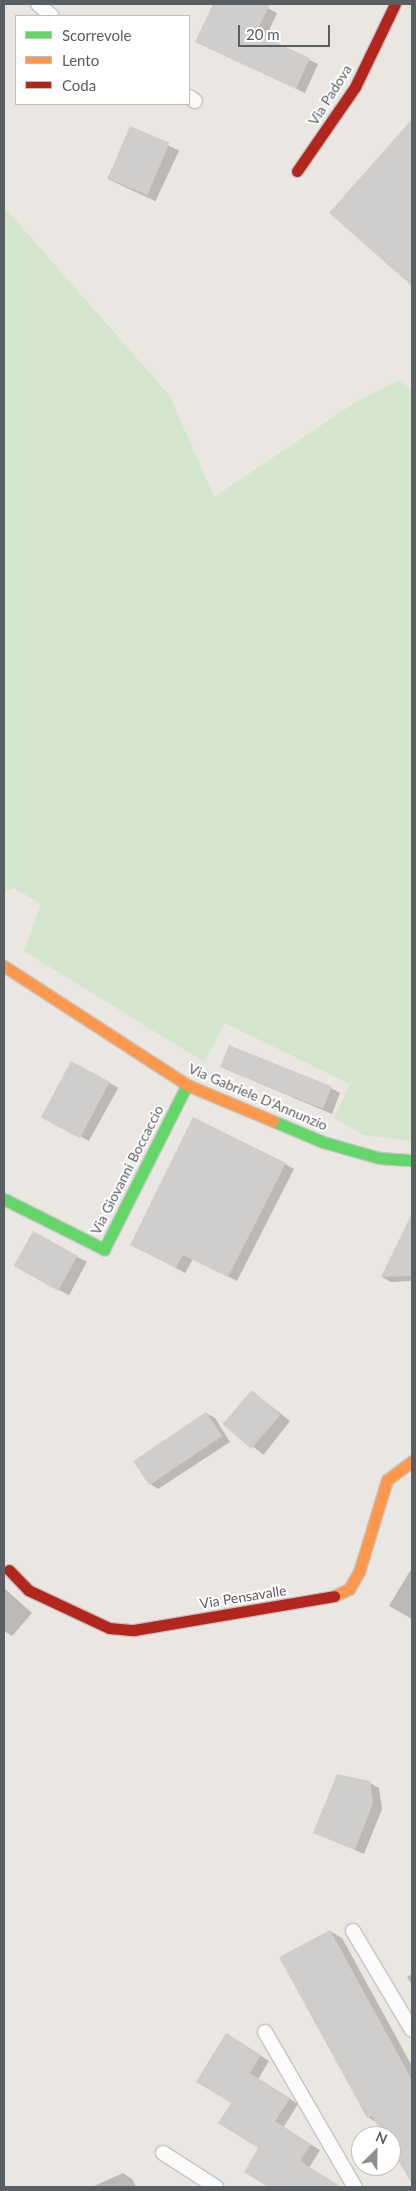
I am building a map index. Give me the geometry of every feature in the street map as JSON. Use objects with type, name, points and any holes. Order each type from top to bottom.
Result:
[{"type":"street","name":"Via Padova","points":[[297,171],[355,87],[395,4]]},
{"type":"street","name":"Via Gabriele D'Annunzio","points":[[4,966],[57,1004],[187,1085],[323,1142],[380,1158],[412,1160]]},
{"type":"street","name":"Via Giovanni Boccaccio","points":[[4,1199],[104,1249],[187,1085]]},
{"type":"street","name":"Via Pensavalle","points":[[9,1570],[28,1590],[109,1628],[134,1630],[328,1599],[349,1589],[359,1572],[387,1480],[412,1461]]},
{"type":"lane","points":[[38,4],[51,15]]},
{"type":"lane","points":[[353,1931],[412,2030]]},
{"type":"lane","points":[[265,2032],[355,2187]]},
{"type":"lane","points":[[163,2153],[216,2187]]},
{"type":"green space","points":[[4,207],[170,396],[214,497],[359,400],[399,380],[412,391],[412,1141],[363,1135],[334,1118],[350,1084],[225,1023],[204,1062],[24,951],[41,904],[14,888],[4,892]]},
{"type":"building","points":[[213,4],[270,4],[256,33],[310,58],[296,89],[195,42]]},
{"type":"building","points":[[412,119],[412,286],[329,213]]},
{"type":"building","points":[[130,126],[170,143],[147,195],[108,178]]},
{"type":"building","points":[[229,1045],[332,1087],[323,1109],[220,1067]]},
{"type":"building","points":[[71,1061],[110,1082],[80,1138],[41,1118]]},
{"type":"building","points":[[193,1117],[286,1163],[228,1277],[183,1255],[176,1268],[130,1245]]},
{"type":"building","points":[[412,1213],[412,1276],[381,1277]]},
{"type":"building","points":[[33,1231],[78,1256],[58,1291],[14,1266]]},
{"type":"building","points":[[252,1390],[281,1415],[251,1449],[222,1424]]},
{"type":"building","points":[[206,1412],[222,1436],[149,1485],[133,1461]]},
{"type":"building","points":[[337,1774],[370,1781],[373,1803],[355,1850],[313,1833]]},
{"type":"building","points":[[330,1930],[412,2080],[412,2184],[401,2165],[401,2126],[378,2126],[372,2116],[367,2118],[279,1957]]},
{"type":"building","points":[[226,2033],[261,2055],[250,2073],[290,2098],[275,2121],[311,2144],[300,2161],[342,2187],[268,2187],[244,2172],[258,2148],[218,2123],[231,2103],[196,2082]]},
{"type":"traffic: fast","points":[[4,1199],[104,1249],[187,1085]]},
{"type":"traffic: fast","points":[[273,1121],[323,1142],[380,1158],[412,1160]]},
{"type":"traffic: slow","points":[[4,966],[187,1085],[273,1121]]},
{"type":"traffic: slow","points":[[334,1596],[349,1589],[359,1572],[387,1480],[412,1461]]},
{"type":"traffic: jam","points":[[297,171],[355,87],[395,4]]},
{"type":"traffic: jam","points":[[9,1570],[28,1590],[109,1628],[134,1630],[334,1596]]}]
